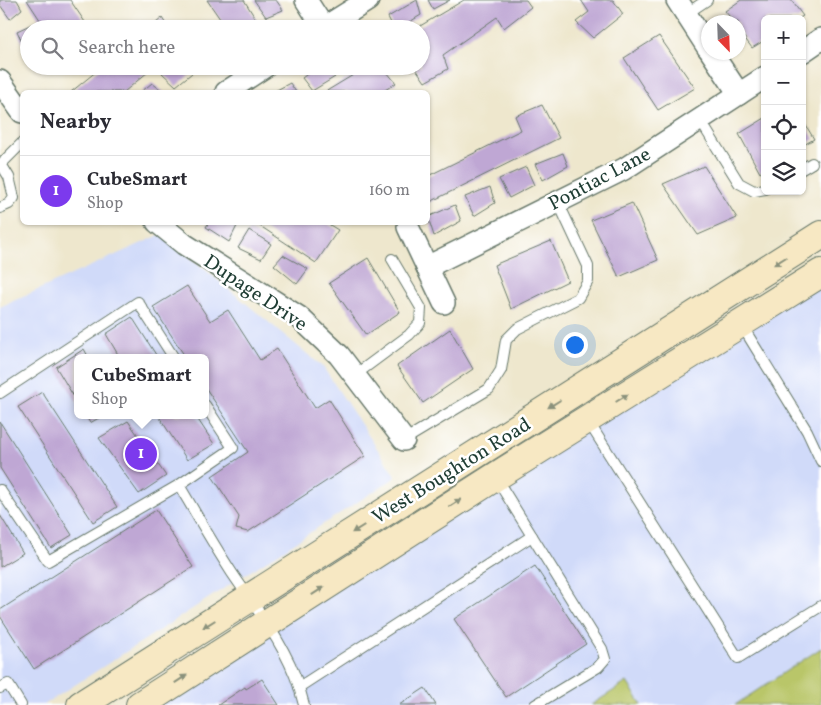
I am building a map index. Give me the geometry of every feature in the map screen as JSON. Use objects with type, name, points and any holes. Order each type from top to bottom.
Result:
[{"type":"main road","name":"West Boughton Road","points":[[81,705],[821,235]]},
{"type":"main road","name":"West Boughton Road","points":[[140,705],[495,477],[821,273]]},
{"type":"street","points":[[306,0],[318,20]]},
{"type":"street","points":[[336,20],[368,0]]},
{"type":"street","points":[[682,7],[701,37]]},
{"type":"street","points":[[806,49],[821,39]]},
{"type":"street","points":[[716,60],[739,94]]},
{"type":"street","points":[[229,90],[252,75]]},
{"type":"street","name":"Pontiac Lane","points":[[427,267],[624,169],[761,80]]},
{"type":"street","points":[[0,81],[20,109]]},
{"type":"street","name":"Dupage Drive","points":[[161,225],[184,244],[299,317],[339,355],[404,440]]},
{"type":"street","points":[[408,227],[444,303]]},
{"type":"lane","points":[[682,7],[707,0]]},
{"type":"lane","points":[[700,120],[739,183],[754,191],[761,190]]},
{"type":"lane","points":[[0,208],[9,204],[14,198],[9,177],[1,165],[20,145]]},
{"type":"lane","points":[[806,167],[812,163]]},
{"type":"lane","points":[[404,440],[489,390],[501,370],[506,340],[517,329],[578,298],[588,282],[588,266],[558,202]]},
{"type":"lane","points":[[354,375],[409,335],[420,323],[421,308],[392,259]]},
{"type":"lane","points":[[0,393],[138,302],[171,354]]},
{"type":"lane","points":[[741,323],[807,431],[821,462]]},
{"type":"lane","points":[[0,490],[48,561],[178,485],[233,448],[209,411]]},
{"type":"lane","points":[[588,420],[738,658],[821,606]]},
{"type":"lane","points":[[495,477],[602,649],[605,659],[598,666],[535,705]]},
{"type":"lane","points":[[178,485],[231,572],[250,597],[292,666],[304,705]]},
{"type":"lane","points":[[299,687],[532,536]]},
{"type":"lane","points":[[0,688],[8,684],[21,705]]},
{"type":"shaded area","points":[[162,234],[323,367],[396,477],[44,705],[0,705],[0,307]]},
{"type":"shaded area","points":[[821,278],[821,648],[735,705],[642,705],[627,682],[591,705],[155,705]]},
{"type":"green space","points":[[821,648],[821,705],[735,705]]},
{"type":"green space","points":[[627,682],[642,705],[591,705]]},
{"type":"building","points":[[0,0],[17,0],[22,9],[10,19],[0,5]]},
{"type":"building","points":[[27,0],[70,0],[84,20],[40,20]]},
{"type":"building","points":[[207,0],[244,0],[256,20],[221,20]]},
{"type":"building","points":[[254,0],[276,0],[283,10],[266,17]]},
{"type":"building","points":[[417,0],[421,15],[413,20],[390,20],[388,17]]},
{"type":"building","points":[[428,0],[450,0],[433,9]]},
{"type":"building","points":[[464,0],[526,0],[531,7],[504,28],[497,17],[443,55],[448,69],[425,82],[420,75],[430,75],[430,20]]},
{"type":"building","points":[[581,0],[613,0],[623,14],[593,38],[576,22],[589,12]]},
{"type":"building","points":[[741,0],[791,0],[802,15],[761,15],[761,42],[752,48],[746,40],[746,15],[728,15],[725,11]]},
{"type":"building","points":[[659,36],[695,88],[658,110],[624,58]]},
{"type":"building","points":[[92,75],[144,75],[126,90],[73,90]]},
{"type":"building","points":[[164,75],[190,75],[176,86]]},
{"type":"building","points":[[306,75],[333,75],[335,77],[314,90],[311,90],[302,78]]},
{"type":"building","points":[[353,75],[389,75],[396,83],[385,90],[328,90]]},
{"type":"building","points":[[152,83],[161,90],[143,90]]},
{"type":"building","points":[[290,83],[295,90],[277,90]]},
{"type":"building","points":[[542,105],[559,138],[430,202],[430,175],[521,130],[515,116]]},
{"type":"building","points":[[761,120],[760,173],[739,134]]},
{"type":"building","points":[[806,126],[814,139],[806,144]]},
{"type":"building","points":[[563,153],[568,166],[543,180],[535,164]]},
{"type":"building","points":[[704,166],[737,218],[698,235],[663,184]]},
{"type":"building","points":[[526,167],[534,185],[509,198],[499,179]]},
{"type":"building","points":[[490,187],[495,203],[474,216],[465,197]]},
{"type":"building","points":[[632,203],[658,260],[619,277],[591,220]]},
{"type":"building","points":[[455,205],[461,221],[434,236],[430,216]]},
{"type":"building","points":[[207,225],[238,225],[229,242],[206,227]]},
{"type":"building","points":[[259,225],[330,225],[338,230],[316,263]]},
{"type":"building","points":[[249,230],[271,244],[261,259],[238,248]]},
{"type":"building","points":[[551,241],[568,281],[511,309],[494,265]]},
{"type":"building","points":[[283,255],[308,269],[297,284],[274,265]]},
{"type":"building","points":[[368,258],[400,312],[366,335],[329,283]]},
{"type":"building","points":[[187,286],[210,321],[228,310],[260,360],[277,349],[315,408],[329,399],[365,456],[248,532],[236,529],[239,517],[212,476],[248,452],[209,393],[209,354],[183,354],[153,307]]},
{"type":"building","points":[[132,317],[155,354],[118,354],[106,334]]},
{"type":"building","points":[[450,329],[473,369],[423,403],[397,366]]},
{"type":"building","points":[[84,349],[87,354],[76,354]]},
{"type":"building","points":[[74,355],[74,397],[56,367]]},
{"type":"building","points":[[42,392],[117,507],[93,522],[18,407]]},
{"type":"building","points":[[88,419],[97,419],[90,423]]},
{"type":"building","points":[[161,419],[198,419],[214,444],[187,460]]},
{"type":"building","points":[[128,421],[166,476],[139,494],[99,438]]},
{"type":"building","points":[[0,422],[72,535],[51,548],[0,468]]},
{"type":"building","points":[[156,510],[193,567],[34,669],[0,616],[0,610]]},
{"type":"building","points":[[0,515],[23,553],[0,567]]},
{"type":"building","points":[[535,566],[586,644],[506,697],[454,619]]},
{"type":"building","points":[[262,679],[279,705],[218,705],[245,687],[246,689]]},
{"type":"building","points":[[425,688],[436,705],[399,705]]},
{"type":"place","name":"CubeSmart","points":[[141,454]]}]
